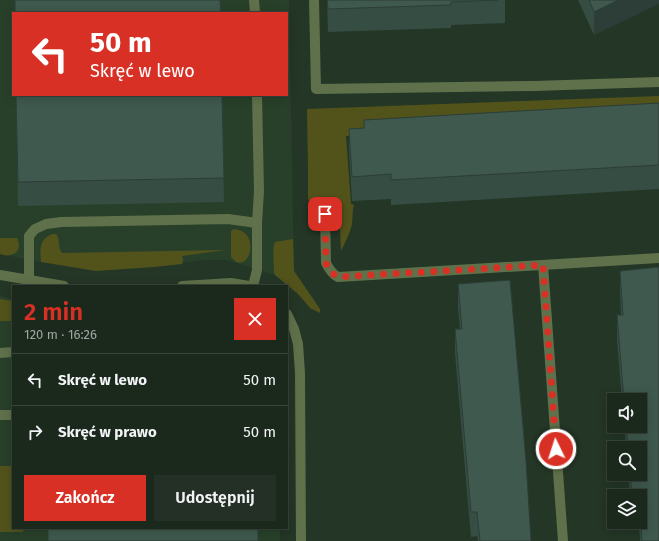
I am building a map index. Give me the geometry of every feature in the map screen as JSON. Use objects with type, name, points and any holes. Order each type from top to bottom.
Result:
[{"type":"street","points":[[254,0],[255,12]]},
{"type":"street","points":[[314,0],[316,89],[534,86],[659,82]]},
{"type":"street","points":[[253,285],[257,270],[257,223],[260,192],[257,96]]},
{"type":"street","points":[[325,214],[326,263],[332,273],[338,277],[659,258]]},
{"type":"street","points":[[29,280],[29,236],[35,229],[46,224],[61,222],[228,220],[257,223]]},
{"type":"street","points":[[543,265],[563,541]]},
{"type":"street","points":[[0,275],[58,285]]},
{"type":"street","points":[[198,285],[231,283],[243,285]]},
{"type":"street","points":[[288,316],[294,329],[298,344],[300,373],[301,541]]},
{"type":"street","points":[[0,353],[12,352]]},
{"type":"street","points":[[0,415],[12,415]]},
{"type":"shaded area","points":[[0,0],[289,0],[294,271],[275,275],[227,260],[205,260],[154,267],[96,271],[0,254]]},
{"type":"shaded area","points":[[659,96],[659,116],[346,136],[351,204],[354,205],[352,224],[341,251],[339,206],[314,206],[308,199],[307,109]]},
{"type":"shaded area","points":[[234,229],[243,232],[248,237],[250,252],[243,262],[237,262],[231,257],[231,231]]},
{"type":"shaded area","points":[[56,234],[62,253],[225,250],[182,256],[182,264],[96,271],[41,262],[41,245],[48,236]]},
{"type":"shaded area","points":[[0,238],[17,238],[19,246],[17,251],[9,255],[0,254]]},
{"type":"shaded area","points":[[293,239],[294,271],[320,309],[320,313],[310,308],[298,294],[275,275],[273,253],[275,242]]},
{"type":"shaded area","points":[[0,296],[12,299],[12,529],[280,529],[280,541],[0,541]]},
{"type":"shaded area","points":[[0,299],[12,301],[12,321],[0,321]]},
{"type":"shaded area","points":[[0,466],[12,466],[12,529],[24,529],[23,532],[0,532]]},
{"type":"building","points":[[15,0],[220,0],[221,12],[15,12]]},
{"type":"building","points":[[327,0],[498,0],[451,2],[451,5],[328,9]]},
{"type":"building","points":[[589,0],[618,0],[594,12]]},
{"type":"building","points":[[16,96],[222,96],[224,178],[18,182]]},
{"type":"building","points":[[659,103],[659,165],[391,180],[391,174],[352,177],[349,129],[364,128],[364,120]]},
{"type":"building","points":[[659,267],[659,541],[642,541],[641,529],[647,529],[647,489],[631,489],[631,481],[647,481],[647,441],[627,441],[627,433],[647,433],[647,393],[623,393],[617,315],[623,315],[620,271]]},
{"type":"building","points":[[510,280],[526,461],[531,541],[480,541],[477,512],[471,512],[455,329],[462,329],[458,284]]},
{"type":"building","points":[[48,529],[258,529],[258,541],[48,541]]},
{"type":"route","points":[[325,214],[326,263],[332,273],[338,277],[543,265],[556,449]]}]
